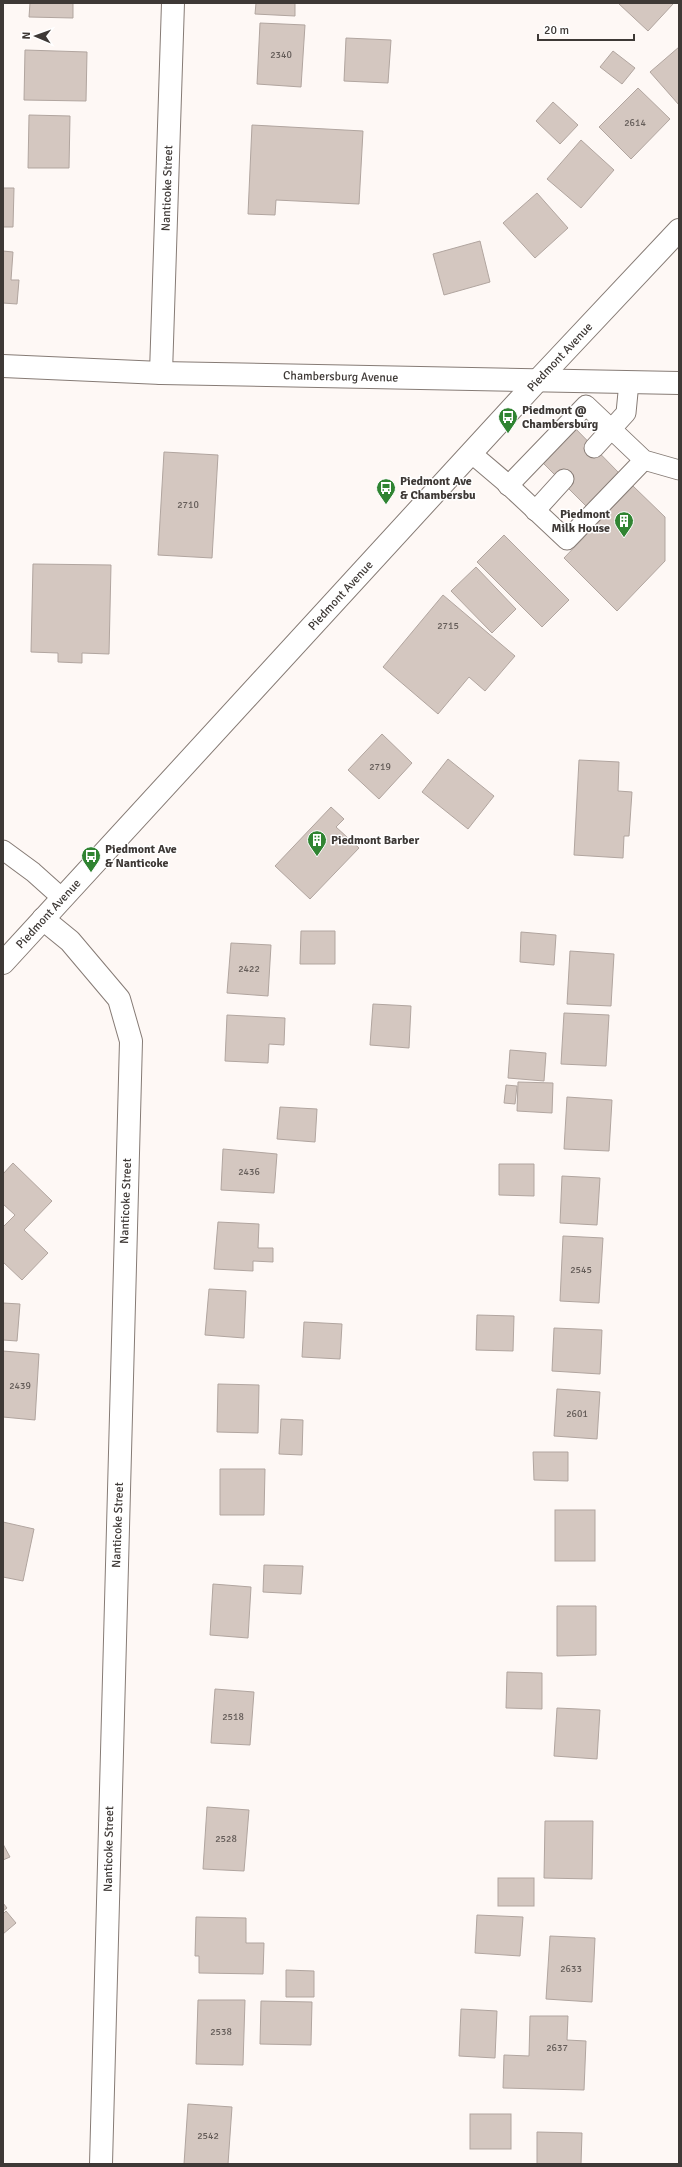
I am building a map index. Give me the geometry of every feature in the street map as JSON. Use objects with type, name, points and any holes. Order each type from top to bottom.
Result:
[{"type":"street","name":"Nanticoke Street","points":[[160,373],[173,3]]},
{"type":"street","name":"Piedmont Avenue","points":[[3,963],[538,380],[679,230]]},
{"type":"street","name":"Chambersburg Avenue","points":[[3,366],[160,373],[679,383]]},
{"type":"street","name":"Nanticoke Street","points":[[43,919],[70,941],[119,999],[131,1041],[101,2164]]},
{"type":"lane","points":[[594,448],[626,413],[629,382]]},
{"type":"lane","points":[[508,486],[586,405],[644,460],[679,470]]},
{"type":"lane","points":[[471,454],[567,540],[644,460]]},
{"type":"lane","points":[[535,511],[564,480]]},
{"type":"lane","points":[[3,850],[33,872],[62,898]]},
{"type":"building","points":[[30,3],[73,3],[73,18],[29,17]]},
{"type":"building","points":[[256,3],[295,3],[295,16],[255,14]]},
{"type":"building","points":[[618,3],[671,3],[673,4],[648,31]]},
{"type":"building","points":[[260,23],[305,25],[301,87],[257,84]]},
{"type":"building","points":[[346,38],[391,40],[388,83],[344,81]]},
{"type":"building","points":[[679,47],[679,105],[650,72]]},
{"type":"building","points":[[25,50],[87,52],[86,101],[24,100]]},
{"type":"building","points":[[613,51],[635,68],[622,84],[600,67]]},
{"type":"building","points":[[638,88],[670,119],[631,159],[599,127]]},
{"type":"building","points":[[553,102],[578,125],[560,144],[536,121]]},
{"type":"building","points":[[29,115],[70,116],[69,168],[28,168]]},
{"type":"building","points":[[252,125],[363,131],[359,204],[276,200],[275,215],[248,214]]},
{"type":"building","points":[[581,140],[614,170],[581,208],[547,179]]},
{"type":"building","points":[[3,188],[14,188],[13,227],[3,227]]},
{"type":"building","points":[[537,193],[568,228],[535,258],[503,223]]},
{"type":"building","points":[[480,241],[490,282],[444,295],[433,254]]},
{"type":"building","points":[[3,251],[13,252],[11,280],[19,280],[17,304],[3,303]]},
{"type":"building","points":[[570,423],[619,473],[586,506],[537,457]]},
{"type":"building","points":[[164,452],[218,455],[212,558],[158,555]]},
{"type":"building","name":"Piedmont Milk House","points":[[633,486],[665,517],[665,561],[617,611],[564,558]]},
{"type":"building","points":[[504,535],[569,600],[542,627],[477,562]]},
{"type":"building","points":[[33,564],[111,565],[109,654],[82,653],[82,663],[58,662],[58,653],[31,652]]},
{"type":"building","points":[[476,567],[516,609],[492,633],[451,591]]},
{"type":"building","points":[[443,595],[515,656],[485,691],[469,677],[438,714],[383,667]]},
{"type":"building","points":[[382,734],[412,763],[379,799],[348,770]]},
{"type":"building","points":[[448,759],[494,796],[468,829],[422,792]]},
{"type":"building","points":[[579,760],[619,762],[618,791],[632,792],[629,836],[624,836],[623,858],[574,855]]},
{"type":"building","name":"Piedmont Barber","points":[[331,807],[344,819],[336,827],[359,848],[310,899],[275,866]]},
{"type":"building","points":[[301,931],[335,931],[335,964],[300,964]]},
{"type":"building","points":[[521,932],[556,935],[554,965],[520,962]]},
{"type":"building","points":[[231,943],[271,945],[268,996],[227,993]]},
{"type":"building","points":[[570,951],[614,954],[611,1006],[567,1004]]},
{"type":"building","points":[[373,1004],[411,1006],[409,1048],[370,1045]]},
{"type":"building","points":[[564,1013],[609,1015],[606,1066],[561,1064]]},
{"type":"building","points":[[227,1015],[285,1018],[284,1045],[269,1044],[268,1063],[225,1061]]},
{"type":"building","points":[[510,1050],[546,1053],[544,1081],[508,1078]]},
{"type":"building","points":[[518,1082],[553,1083],[552,1113],[517,1111]]},
{"type":"building","points":[[506,1085],[517,1086],[515,1104],[504,1103]]},
{"type":"building","points":[[567,1097],[612,1100],[609,1151],[564,1149]]},
{"type":"building","points":[[280,1107],[317,1109],[315,1142],[277,1139]]},
{"type":"building","points":[[223,1149],[277,1154],[274,1193],[221,1190]]},
{"type":"building","points":[[13,1163],[52,1201],[24,1230],[48,1253],[22,1280],[3,1262],[3,1227],[15,1215],[3,1204],[3,1174]]},
{"type":"building","points":[[499,1164],[534,1164],[534,1196],[499,1195]]},
{"type":"building","points":[[562,1176],[600,1178],[597,1225],[560,1223]]},
{"type":"building","points":[[218,1222],[259,1224],[258,1248],[273,1248],[273,1262],[253,1261],[253,1271],[214,1269]]},
{"type":"building","points":[[563,1236],[603,1238],[599,1303],[560,1301]]},
{"type":"building","points":[[209,1289],[246,1291],[244,1338],[205,1335]]},
{"type":"building","points":[[3,1303],[20,1304],[17,1341],[3,1340]]},
{"type":"building","points":[[477,1315],[514,1316],[513,1351],[476,1350]]},
{"type":"building","points":[[304,1322],[342,1324],[340,1359],[302,1357]]},
{"type":"building","points":[[554,1328],[602,1330],[600,1374],[552,1371]]},
{"type":"building","points":[[3,1351],[39,1354],[35,1420],[3,1417]]},
{"type":"building","points":[[218,1384],[259,1385],[258,1433],[217,1432]]},
{"type":"building","points":[[557,1389],[600,1392],[597,1439],[554,1436]]},
{"type":"building","points":[[281,1419],[303,1420],[302,1455],[279,1454]]},
{"type":"building","points":[[533,1452],[568,1452],[568,1481],[534,1480]]},
{"type":"building","points":[[220,1469],[265,1469],[264,1515],[220,1515]]},
{"type":"building","points":[[555,1510],[595,1510],[595,1561],[555,1561]]},
{"type":"building","points":[[3,1522],[34,1529],[23,1581],[3,1577]]},
{"type":"building","points":[[264,1565],[303,1566],[301,1594],[263,1592]]},
{"type":"building","points":[[213,1584],[251,1587],[248,1638],[210,1635]]},
{"type":"building","points":[[557,1606],[596,1606],[596,1655],[557,1656]]},
{"type":"building","points":[[507,1672],[542,1673],[542,1709],[506,1708]]},
{"type":"building","points":[[215,1689],[254,1692],[250,1745],[211,1743]]},
{"type":"building","points":[[557,1708],[600,1710],[597,1759],[554,1756]]},
{"type":"building","points":[[207,1807],[249,1810],[244,1871],[203,1869]]},
{"type":"building","points":[[545,1821],[593,1821],[592,1879],[544,1878]]},
{"type":"building","points":[[3,1844],[10,1857],[3,1860]]},
{"type":"building","points":[[498,1878],[534,1878],[534,1906],[498,1906]]},
{"type":"building","points":[[3,1903],[7,1908],[3,1911]]},
{"type":"building","points":[[6,1911],[16,1923],[3,1934],[3,1914]]},
{"type":"building","points":[[477,1915],[523,1917],[520,1956],[475,1953]]},
{"type":"building","points":[[196,1917],[246,1918],[246,1943],[264,1943],[263,1974],[199,1973],[199,1956],[195,1956]]},
{"type":"building","points":[[550,1936],[595,1938],[592,2002],[546,1999]]},
{"type":"building","points":[[286,1970],[314,1971],[314,1997],[286,1997]]},
{"type":"building","points":[[198,2000],[245,2000],[243,2065],[196,2064]]},
{"type":"building","points":[[261,2001],[312,2002],[311,2045],[260,2044]]},
{"type":"building","points":[[461,2009],[497,2011],[495,2058],[459,2056]]},
{"type":"building","points":[[530,2016],[568,2016],[567,2040],[586,2041],[584,2090],[503,2088],[504,2055],[529,2056]]},
{"type":"building","points":[[188,2104],[232,2107],[228,2164],[184,2164]]},
{"type":"building","points":[[470,2114],[511,2114],[511,2149],[470,2149]]},
{"type":"building","points":[[537,2132],[582,2133],[581,2164],[537,2164]]},
{"type":"place","name":"Piedmont @ Chambersburg","points":[[508,434]]},
{"type":"place","name":"Piedmont Ave & Chambersbu","points":[[386,505]]},
{"type":"place","name":"Piedmont Milk House","points":[[624,538]]},
{"type":"place","name":"Piedmont Barber","points":[[317,857]]},
{"type":"place","name":"Piedmont Ave & Nanticoke","points":[[91,873]]}]
